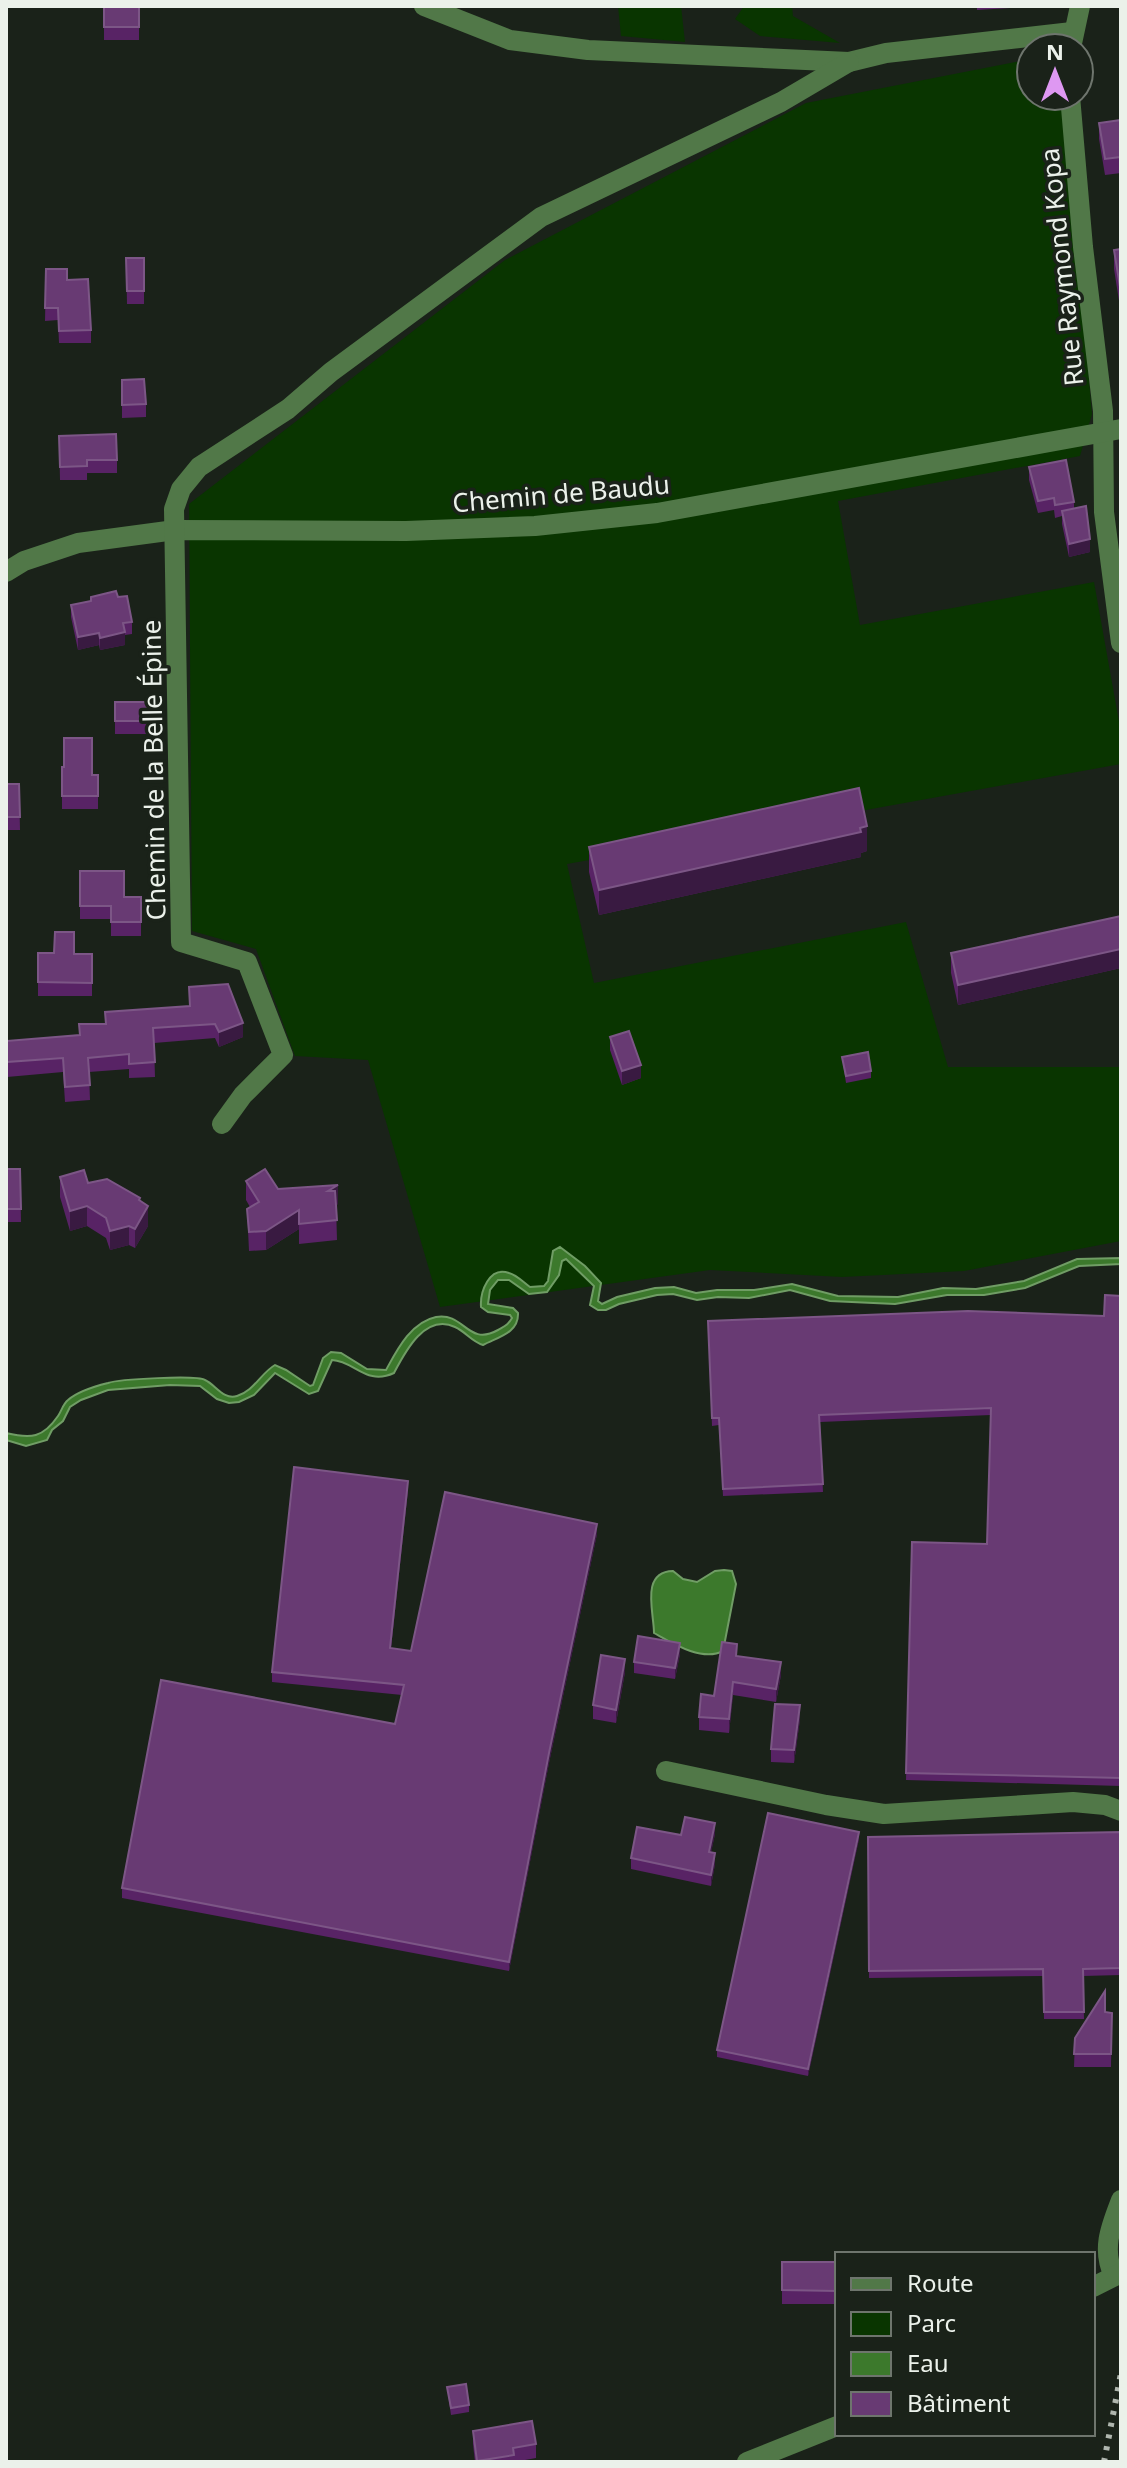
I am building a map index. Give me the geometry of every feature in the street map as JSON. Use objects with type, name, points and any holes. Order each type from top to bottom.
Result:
[{"type":"street","points":[[424,6],[510,40],[588,50],[849,62],[886,53],[1015,44]]},
{"type":"street","points":[[1073,32],[1080,6]]},
{"type":"street","points":[[175,530],[174,509],[181,489],[199,467],[288,409],[331,372],[541,217],[781,102],[849,62]]},
{"type":"street","name":"Rue Raymond Kopa","points":[[1071,112],[1076,176],[1113,430],[1104,512],[1121,643]]},
{"type":"street","name":"Chemin de Baudu","points":[[6,572],[24,561],[78,543],[175,530],[406,531],[551,525],[657,513],[1113,430]]},
{"type":"street","name":"Chemin de la Belle Épine","points":[[175,530],[181,942],[247,962],[283,1055],[243,1095],[222,1124]]},
{"type":"street","points":[[666,1771],[884,1814],[1073,1802],[1105,1805],[1121,1811]]},
{"type":"street","points":[[1095,2286],[1117,2274],[1108,2264],[1106,2246],[1121,2200]]},
{"type":"street","points":[[747,2462],[835,2427]]},
{"type":"green space","points":[[618,6],[681,6],[685,42],[621,36]]},
{"type":"green space","points":[[744,6],[792,6],[793,16],[840,43],[760,36],[735,19]]},
{"type":"green space","points":[[1015,62],[1015,112],[1065,112],[1092,414],[1080,456],[838,501],[860,625],[1094,582],[1121,733],[1121,764],[567,864],[594,983],[906,922],[948,1067],[1121,1067],[1121,1241],[964,1271],[842,1277],[710,1270],[440,1307],[368,1060],[295,1056],[256,949],[192,931],[189,504],[505,260],[806,103]]},
{"type":"water","points":[[560,1247],[601,1283],[598,1301],[602,1304],[655,1288],[674,1287],[696,1293],[754,1290],[792,1284],[838,1296],[898,1297],[943,1288],[976,1289],[1024,1281],[1077,1259],[1121,1258],[1121,1264],[1079,1266],[1025,1288],[984,1295],[947,1295],[895,1304],[830,1301],[790,1290],[749,1298],[697,1300],[673,1294],[657,1295],[598,1310],[590,1305],[594,1286],[566,1259],[562,1261],[559,1275],[547,1292],[529,1294],[509,1280],[498,1280],[490,1290],[488,1304],[513,1308],[518,1313],[517,1320],[506,1334],[483,1345],[455,1327],[434,1325],[417,1337],[394,1373],[384,1376],[368,1375],[332,1360],[318,1391],[309,1394],[275,1373],[254,1395],[229,1403],[217,1399],[200,1386],[108,1390],[70,1407],[47,1440],[26,1446],[6,1440],[6,1433],[29,1436],[42,1433],[72,1397],[115,1382],[158,1378],[199,1379],[232,1397],[248,1390],[275,1365],[313,1385],[323,1358],[331,1352],[341,1353],[367,1369],[386,1370],[406,1338],[427,1320],[436,1317],[454,1319],[479,1334],[488,1334],[506,1325],[512,1318],[510,1315],[488,1312],[481,1307],[487,1282],[496,1273],[502,1272],[515,1275],[530,1287],[544,1286],[548,1281],[553,1251]]},
{"type":"water","points":[[673,1571],[683,1579],[697,1582],[715,1571],[732,1571],[736,1584],[723,1651],[697,1653],[654,1633],[651,1594],[656,1578]]},
{"type":"building","points":[[104,6],[139,6],[139,27],[104,27]]},
{"type":"building","points":[[1121,120],[1121,157],[1105,159],[1099,123]]},
{"type":"building","points":[[1121,249],[1121,287],[1120,287],[1114,250]]},
{"type":"building","points":[[126,258],[144,258],[144,291],[127,291]]},
{"type":"building","points":[[46,269],[67,269],[67,280],[88,279],[91,330],[59,331],[58,308],[45,308]]},
{"type":"building","points":[[144,379],[146,404],[122,405],[122,380]]},
{"type":"building","points":[[116,434],[117,460],[87,460],[87,466],[60,467],[59,436]]},
{"type":"building","points":[[1066,460],[1074,502],[1055,505],[1054,498],[1038,501],[1029,467]]},
{"type":"building","points":[[1086,506],[1090,539],[1069,544],[1062,511]]},
{"type":"building","points":[[116,591],[118,597],[127,596],[132,622],[123,623],[125,632],[100,638],[99,633],[78,637],[71,605]]},
{"type":"building","points":[[115,702],[149,702],[149,721],[115,721]]},
{"type":"building","points":[[64,738],[92,738],[92,775],[98,775],[98,796],[62,796]]},
{"type":"building","points":[[6,784],[19,784],[20,817],[6,817]]},
{"type":"building","points":[[859,788],[867,826],[860,828],[861,832],[599,890],[589,847]]},
{"type":"building","points":[[80,871],[124,871],[124,897],[141,897],[141,922],[111,922],[111,906],[80,906]]},
{"type":"building","points":[[1121,916],[1121,949],[958,985],[951,953]]},
{"type":"building","points":[[55,932],[74,932],[74,954],[92,954],[92,983],[38,982],[38,953],[54,953]]},
{"type":"building","points":[[228,984],[243,1023],[219,1032],[215,1024],[153,1028],[155,1062],[129,1064],[129,1054],[88,1058],[90,1085],[65,1087],[63,1058],[7,1062],[6,1067],[6,1023],[7,1041],[80,1035],[79,1024],[106,1024],[105,1012],[190,1006],[189,987]]},
{"type":"building","points":[[629,1031],[641,1065],[622,1071],[610,1037]]},
{"type":"building","points":[[868,1052],[871,1071],[846,1076],[842,1057]]},
{"type":"building","points":[[6,1169],[20,1169],[21,1209],[6,1209]]},
{"type":"building","points":[[265,1169],[278,1189],[338,1185],[328,1191],[335,1191],[337,1220],[299,1224],[299,1210],[266,1231],[249,1232],[247,1209],[259,1202],[246,1181]]},
{"type":"building","points":[[84,1170],[88,1183],[107,1179],[148,1206],[135,1229],[129,1226],[110,1231],[106,1218],[87,1206],[70,1211],[60,1177]]},
{"type":"building","points":[[1105,1295],[1121,1296],[1121,1778],[906,1773],[912,1542],[987,1544],[991,1408],[819,1415],[823,1484],[723,1489],[719,1418],[712,1418],[708,1321],[968,1311],[1104,1316]]},
{"type":"building","points":[[294,1467],[408,1481],[390,1648],[411,1651],[445,1492],[597,1524],[509,1962],[122,1888],[161,1680],[395,1724],[404,1685],[272,1672]]},
{"type":"building","points":[[638,1636],[680,1643],[675,1668],[634,1662]]},
{"type":"building","points":[[722,1642],[737,1644],[736,1656],[781,1662],[776,1689],[733,1682],[729,1719],[699,1717],[701,1694],[714,1696]]},
{"type":"building","points":[[601,1655],[625,1659],[616,1710],[593,1705]]},
{"type":"building","points":[[775,1704],[800,1705],[794,1750],[771,1749]]},
{"type":"building","points":[[768,1813],[859,1832],[808,2069],[717,2050]]},
{"type":"building","points":[[685,1817],[715,1823],[709,1852],[715,1853],[711,1875],[631,1858],[637,1827],[681,1835]]},
{"type":"building","points":[[1121,1832],[1121,1968],[1083,1969],[1084,2012],[1044,2012],[1043,1969],[869,1971],[868,1837]]},
{"type":"building","points":[[1105,1991],[1105,2012],[1112,2013],[1111,2054],[1074,2054],[1075,2038]]},
{"type":"building","points":[[782,2262],[835,2262],[835,2291],[782,2290]]},
{"type":"building","points":[[466,2384],[469,2405],[451,2408],[447,2387]]},
{"type":"building","points":[[532,2421],[536,2444],[513,2448],[514,2455],[477,2461],[473,2431]]},
{"type":"railway","points":[[1104,2462],[1121,2373]]}]
